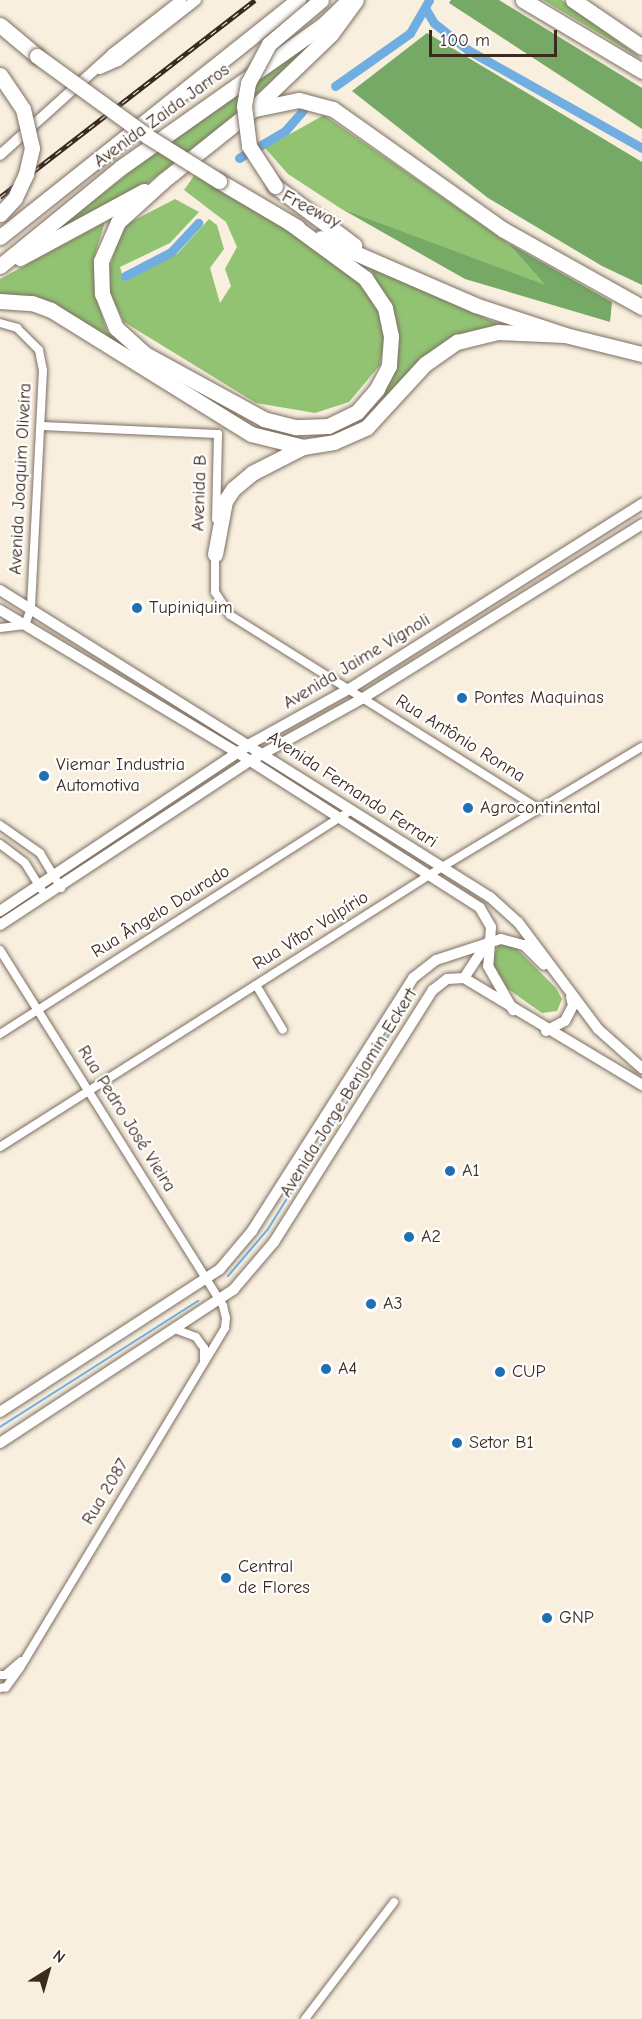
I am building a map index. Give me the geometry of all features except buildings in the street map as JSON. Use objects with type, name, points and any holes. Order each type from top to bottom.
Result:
[{"type":"highway","name":"Avenida Zaida Jarros","points":[[0,237],[298,0]]},
{"type":"highway","points":[[321,0],[269,44],[248,82],[244,106],[249,146],[275,186],[397,274]]},
{"type":"highway","name":"Avenida Zaida Jarros","points":[[0,267],[120,168],[314,31],[349,0]]},
{"type":"highway","points":[[290,223],[365,278],[385,308],[391,336],[389,366],[377,389],[357,412],[328,426],[295,427],[264,419],[145,354],[116,328],[102,294],[104,252],[118,222],[163,181],[252,110],[331,34],[356,0]]},
{"type":"highway","points":[[523,0],[642,71]]},
{"type":"highway","points":[[573,0],[642,47]]},
{"type":"highway","name":"Freeway","points":[[0,25],[37,56],[147,136],[290,223],[397,274],[565,335],[642,354]]},
{"type":"highway","points":[[0,75],[23,109],[32,148],[26,174],[15,198],[0,214]]},
{"type":"highway","points":[[252,110],[299,100],[333,109],[504,231],[642,308]]},
{"type":"highway","points":[[0,267],[163,181]]},
{"type":"highway","points":[[0,301],[32,303],[51,310],[250,434],[303,447]]},
{"type":"highway","points":[[215,554],[225,501],[233,489],[252,473],[303,447],[334,442],[367,427],[425,364],[457,342],[498,332],[565,335]]},
{"type":"street","points":[[0,155],[97,70],[112,54],[181,0]]},
{"type":"street","points":[[97,70],[118,61],[196,0]]},
{"type":"street","name":"Avenida Joaquim Oliveira","points":[[0,323],[17,328],[39,350],[43,370],[31,608],[25,625]]},
{"type":"street","name":"Avenida B","points":[[41,426],[218,434],[215,592],[230,615],[350,689]]},
{"type":"street","name":"Avenida Jaime Vignoli","points":[[0,911],[55,877],[250,744],[350,689],[642,504]]},
{"type":"street","points":[[630,512],[640,525]]},
{"type":"street","name":"Avenida Jaime Vignoli","points":[[0,925],[61,888],[250,761],[363,698],[640,525]]},
{"type":"street","name":"Avenida Fernando Ferrari","points":[[0,590],[250,744],[490,897],[518,922],[557,978],[598,1029],[642,1068]]},
{"type":"street","name":"Avenida Fernando Ferrari","points":[[0,610],[238,753],[480,908],[491,927],[488,943],[490,973],[513,1010]]},
{"type":"street","points":[[0,628],[25,625]]},
{"type":"street","points":[[94,666],[103,652]]},
{"type":"street","name":"Rua Antônio Ronna","points":[[350,689],[539,809]]},
{"type":"street","name":"Rua Vítor Valpírio","points":[[0,1147],[429,875],[642,747]]},
{"type":"street","points":[[327,793],[340,818]]},
{"type":"street","name":"Rua Ângelo Dourado","points":[[0,1034],[352,810]]},
{"type":"street","points":[[0,825],[40,853],[61,888]]},
{"type":"street","points":[[0,844],[25,862],[46,897]]},
{"type":"street","name":"Avenida Jorge Benjamin Eckert","points":[[0,1412],[220,1269],[252,1231],[413,978],[436,960],[488,943],[513,940],[524,945],[557,978]]},
{"type":"street","points":[[464,978],[488,943]]},
{"type":"street","name":"Rua Pedro José Vieira","points":[[0,950],[222,1303]]},
{"type":"street","name":"Avenida Fernando Ferrari","points":[[464,978],[546,1030],[642,1084]]},
{"type":"street","name":"Avenida Jorge Benjamin Eckert","points":[[0,1443],[175,1329],[222,1303],[256,1267],[274,1242],[433,990],[447,980],[464,978]]},
{"type":"street","points":[[256,985],[283,1030]]},
{"type":"street","points":[[546,1030],[565,1021],[573,1005],[571,996]]},
{"type":"street","name":"Rua 2087","points":[[0,1688],[13,1680],[25,1656],[225,1328],[222,1303]]},
{"type":"street","points":[[175,1329],[196,1337],[204,1348],[204,1362]]},
{"type":"street","points":[[0,1675],[5,1675],[25,1656]]},
{"type":"street","points":[[305,2019],[394,1902]]},
{"type":"green space","points":[[451,0],[499,0],[642,88],[642,129],[449,3]]},
{"type":"green space","points":[[543,0],[562,0],[642,59]]},
{"type":"green space","points":[[427,33],[642,162],[642,285],[602,266],[488,198],[352,91]]},
{"type":"green space","points":[[321,35],[225,124],[141,188],[43,241],[135,168]]},
{"type":"green space","points":[[324,115],[508,243],[546,286],[340,208],[288,174],[265,148]]},
{"type":"green space","points":[[196,173],[289,229],[358,279],[379,309],[385,337],[380,365],[349,402],[315,413],[256,403],[124,322],[110,294],[110,266],[123,226],[175,199],[199,212],[170,243],[120,267],[124,281],[177,254],[209,219],[217,225],[224,249],[210,268],[220,303],[231,286],[225,269],[237,247],[226,222],[184,190]]},
{"type":"green space","points":[[340,208],[545,285],[508,243],[612,302],[610,322],[465,279]]},
{"type":"green space","points":[[105,222],[94,258],[95,294],[107,331],[129,352],[0,294],[0,279]]},
{"type":"green space","points":[[369,266],[499,324],[454,336],[381,404],[397,356],[395,317]]},
{"type":"green space","points":[[498,944],[513,945],[556,988],[562,999],[557,1011],[542,1013],[508,989],[492,963]]},
{"type":"waterway","points":[[335,86],[410,33],[429,0]]},
{"type":"waterway","points":[[425,8],[434,23],[468,50],[642,148]]},
{"type":"waterway","points":[[239,158],[285,131],[303,110]]},
{"type":"waterway","points":[[125,276],[171,252],[198,223]]},
{"type":"waterway","points":[[228,1276],[268,1229],[411,999]]},
{"type":"waterway","points":[[0,1427],[198,1301]]},
{"type":"railway","points":[[0,197],[255,0]]},
{"type":"place","name":"Tupiniquim","points":[[137,608]]},
{"type":"place","name":"Pontes Maquinas","points":[[462,698]]},
{"type":"place","name":"Viemar Industria Automotiva","points":[[44,776]]},
{"type":"place","name":"Agrocontinental","points":[[468,808]]},
{"type":"place","name":"A1","points":[[450,1171]]},
{"type":"place","name":"A2","points":[[409,1237]]},
{"type":"place","name":"A3","points":[[371,1304]]},
{"type":"place","name":"A4","points":[[326,1369]]},
{"type":"place","name":"CUP","points":[[500,1372]]},
{"type":"place","name":"Setor B1","points":[[457,1443]]},
{"type":"place","name":"Central de Flores","points":[[226,1578]]},
{"type":"place","name":"GNP","points":[[547,1618]]}]
